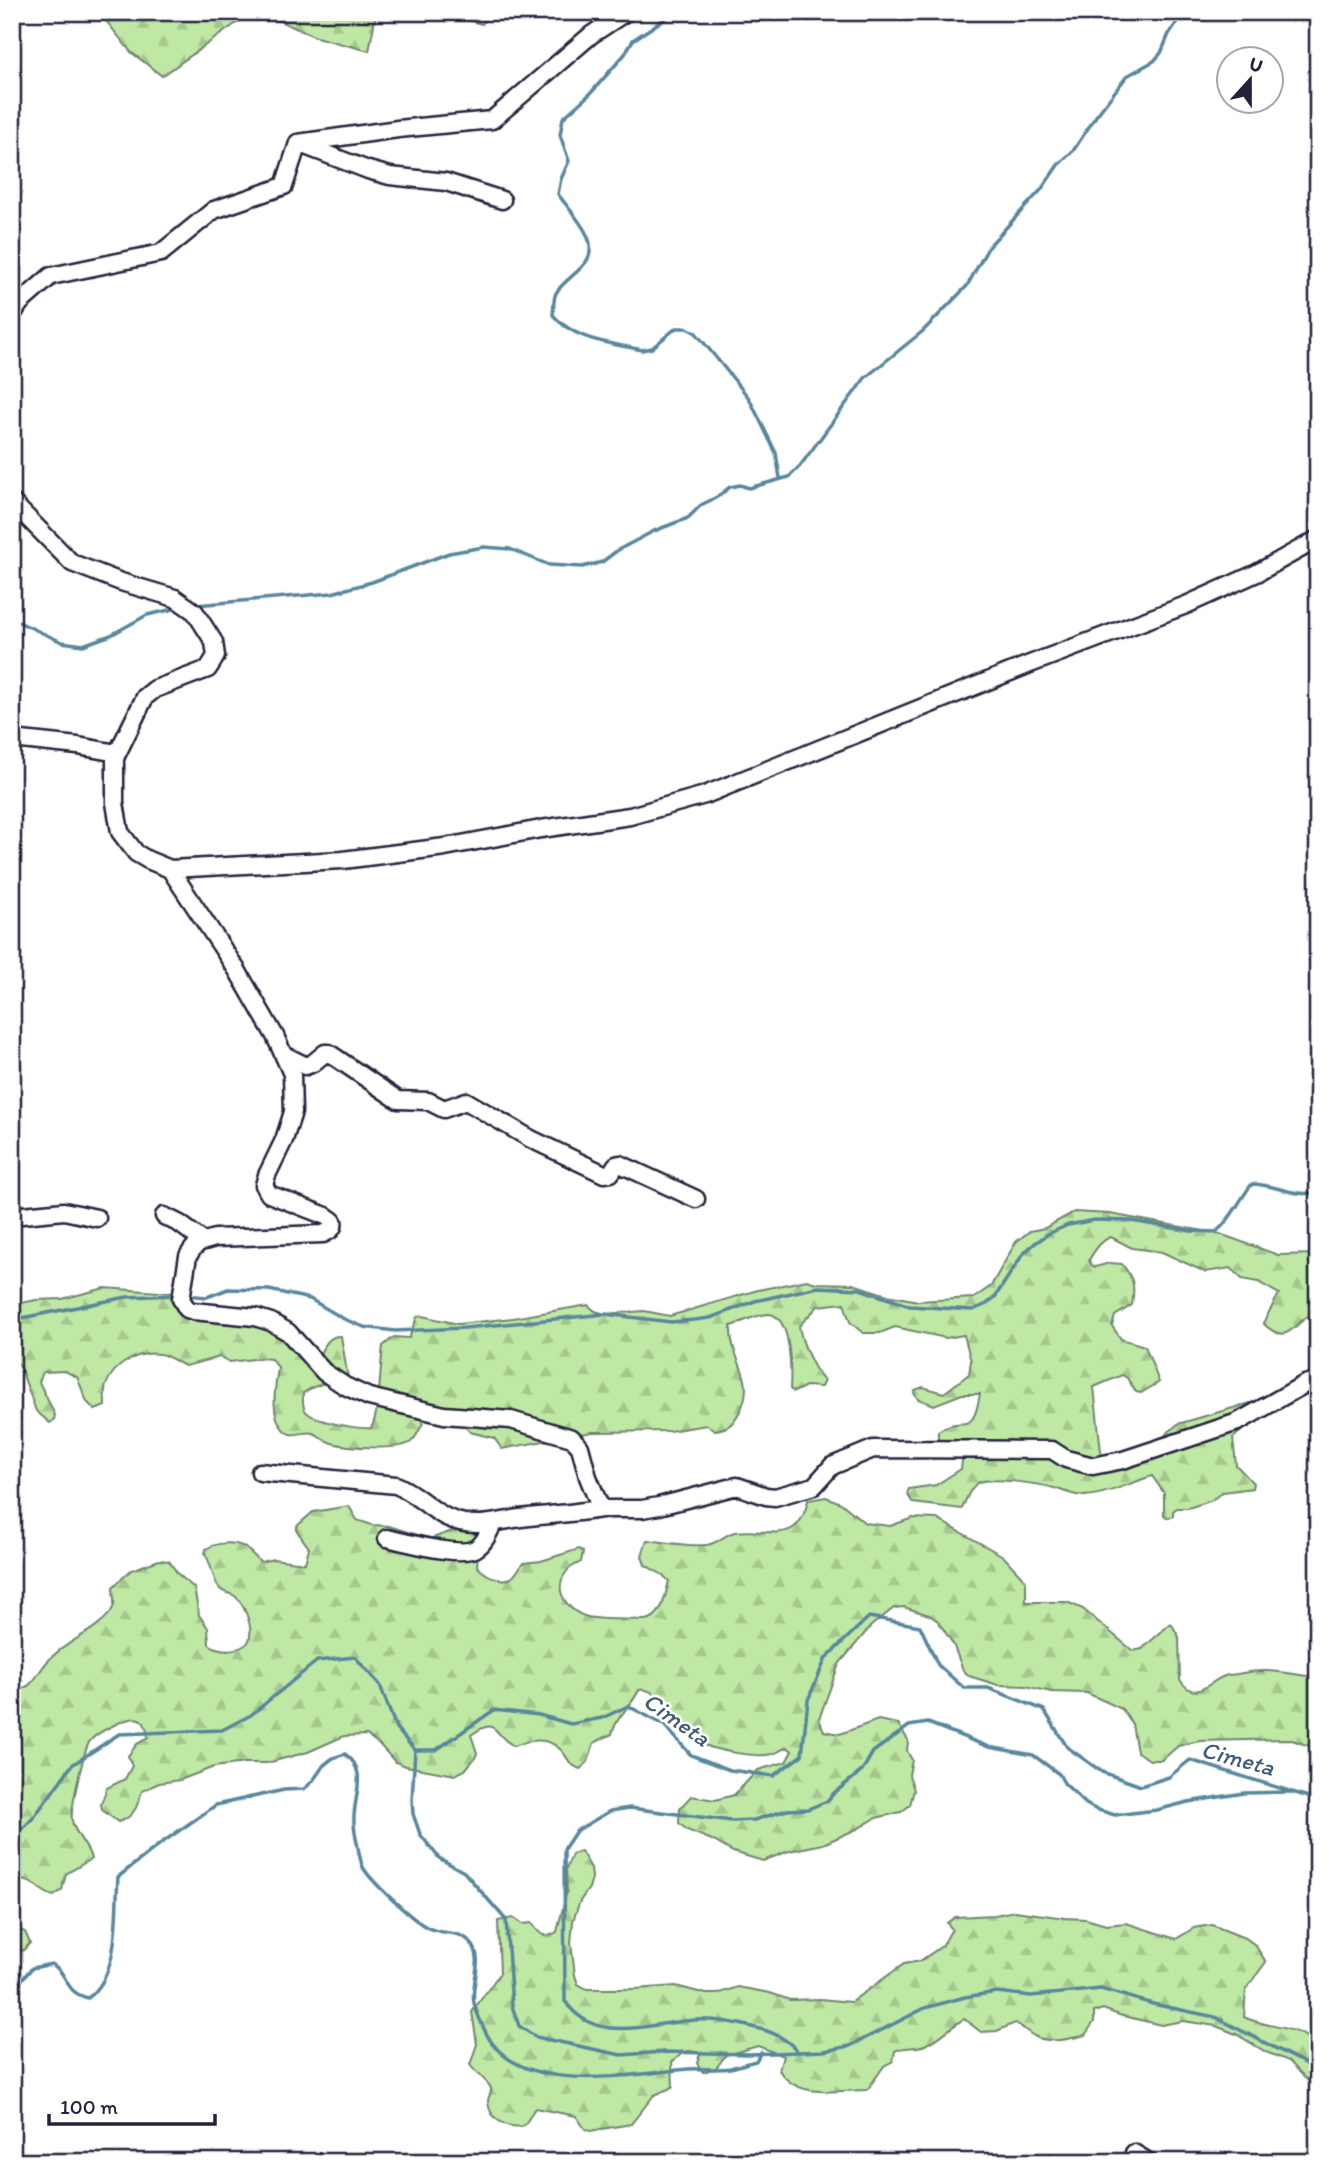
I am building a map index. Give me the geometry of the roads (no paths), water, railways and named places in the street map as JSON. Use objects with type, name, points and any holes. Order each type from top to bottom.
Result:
[{"type":"street","points":[[298,143],[398,129],[492,120],[591,35],[626,12]]},
{"type":"street","points":[[298,143],[368,170],[390,176],[446,182],[502,200]]},
{"type":"street","points":[[12,315],[20,303],[51,276],[161,253],[214,210],[284,186],[298,143]]},
{"type":"street","points":[[12,502],[72,563],[121,582],[175,598],[195,612],[214,642],[216,656],[208,669],[155,690],[145,697],[117,753],[114,766],[115,803],[120,832],[136,853],[170,869],[343,860],[445,847],[659,810],[705,795],[1030,664],[1186,605],[1257,573],[1318,539]]},
{"type":"street","points":[[12,739],[117,753]]},
{"type":"street","points":[[170,869],[237,970],[292,1073],[293,1112],[264,1185],[269,1194],[333,1221],[332,1229],[323,1234],[215,1238],[203,1241],[195,1246],[188,1256],[181,1299],[187,1309],[255,1317],[271,1322],[288,1332],[324,1372],[345,1387],[369,1397],[444,1415],[511,1420],[572,1438],[580,1447],[601,1509]]},
{"type":"street","points":[[284,1055],[306,1066],[329,1053],[398,1100],[428,1101],[444,1109],[466,1101],[531,1139],[604,1174],[611,1173],[616,1165],[620,1164],[696,1199]]},
{"type":"street","points":[[12,1216],[64,1211],[97,1218]]},
{"type":"street","points":[[164,1216],[203,1241]]},
{"type":"street","points":[[260,1472],[397,1485],[447,1517],[462,1522],[493,1524],[519,1518],[601,1509],[642,1509],[737,1486],[775,1497],[814,1486],[832,1466],[873,1449],[1052,1450],[1066,1459],[1093,1466],[1123,1460],[1238,1422],[1305,1384],[1318,1380]]},
{"type":"street","points":[[387,1538],[468,1552],[477,1549],[493,1524]]},
{"type":"street","points":[[1134,2152],[1149,2162]]},
{"type":"waterway","points":[[675,12],[633,40],[625,54],[590,94],[563,118],[560,135],[569,161],[558,194],[587,235],[590,254],[581,268],[556,293],[553,315],[562,324],[583,336],[642,350],[652,348],[676,328],[687,328],[696,333],[749,398],[776,453],[780,478]]},
{"type":"waterway","points":[[196,605],[332,593],[372,582],[449,553],[484,547],[510,549],[549,565],[582,567],[602,562],[618,550],[654,531],[688,518],[701,505],[730,487],[740,485],[749,488],[789,477],[865,378],[923,331],[967,286],[989,246],[1073,151],[1127,76],[1154,61],[1161,53],[1169,34],[1184,12]]},
{"type":"waterway","points":[[12,619],[62,642],[83,645],[111,635],[147,615],[179,608]]},
{"type":"waterway","points":[[185,1295],[207,1297],[228,1289],[269,1290],[310,1299],[344,1319],[364,1327],[395,1331],[465,1328],[605,1314],[671,1322],[694,1320],[710,1318],[755,1301],[818,1287],[860,1289],[910,1306],[973,1310],[995,1297],[1023,1254],[1034,1244],[1068,1225],[1094,1220],[1131,1221],[1191,1231],[1216,1232],[1227,1221],[1252,1184],[1301,1193],[1318,1192]]},
{"type":"waterway","points":[[12,1320],[127,1297],[178,1295]]},
{"type":"waterway","name":"Cimeta","points":[[12,1840],[34,1817],[72,1765],[119,1734],[222,1730],[251,1715],[317,1661],[355,1657],[380,1685],[396,1728],[415,1750],[436,1750],[494,1710],[539,1715],[571,1724],[602,1718],[628,1706],[664,1725],[691,1755],[730,1770],[773,1776],[802,1755],[808,1700],[826,1658],[869,1617],[920,1626],[938,1665],[964,1688],[988,1688],[1044,1710],[1067,1747],[1102,1772],[1141,1786],[1169,1777],[1190,1760],[1318,1800]]},
{"type":"waterway","points":[[798,2052],[773,2033],[734,2023],[696,2020],[643,2027],[608,2028],[592,2024],[578,2015],[565,2001],[564,1849],[576,1831],[610,1811],[630,1808],[732,1821],[754,1820],[787,1810],[808,1809],[827,1801],[862,1771],[873,1752],[909,1726],[928,1723],[989,1747],[1033,1755],[1059,1774],[1064,1783],[1086,1804],[1115,1815],[1157,1810],[1244,1793],[1290,1792]]},
{"type":"waterway","points":[[415,1750],[412,1800],[413,1814],[420,1834],[439,1858],[464,1872],[506,1920],[512,2006],[519,2026],[536,2037],[621,2055],[665,2052],[749,2054],[824,2051],[850,2046],[925,2008],[965,1997],[997,1992],[1031,1996],[1101,1989],[1153,2004],[1215,2017],[1318,2070]]},
{"type":"waterway","points":[[12,1990],[32,1968],[52,1964],[62,1973],[74,1992],[88,1998],[99,1987],[111,1959],[118,1877],[216,1805],[284,1790],[304,1789],[324,1765],[345,1754],[357,1769],[354,1823],[362,1865],[382,1890],[424,1926],[457,1934],[466,1938],[475,1948],[475,2007],[486,2033],[502,2053],[523,2067],[549,2074],[607,2077],[730,2068],[756,2061],[761,2052]]}]
